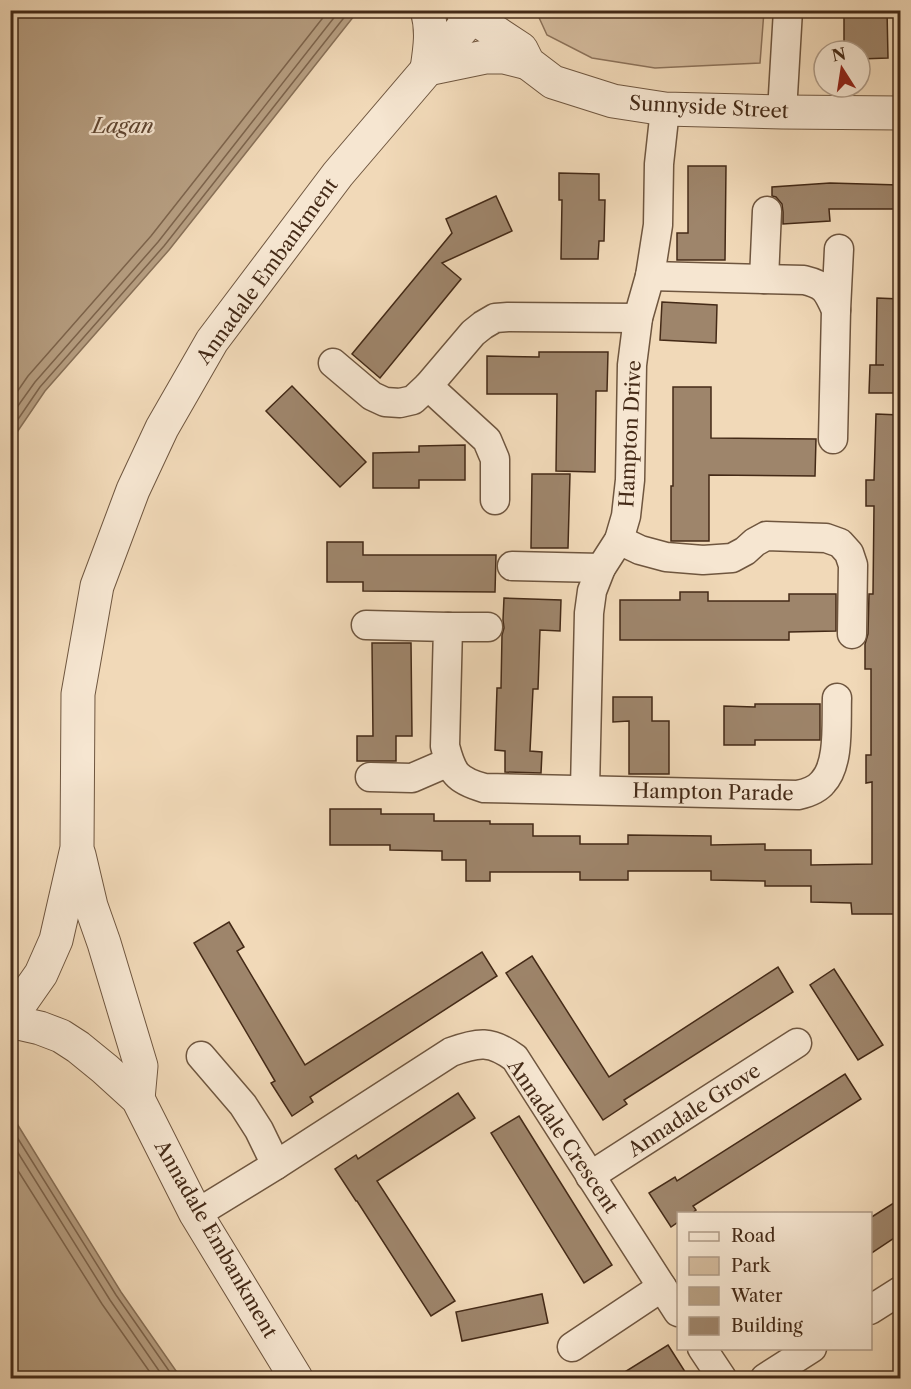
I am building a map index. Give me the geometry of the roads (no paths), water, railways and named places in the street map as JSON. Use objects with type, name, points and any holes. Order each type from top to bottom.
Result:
[{"type":"street","points":[[427,10],[431,22],[427,69],[485,57],[504,57],[528,63]]},
{"type":"street","points":[[782,112],[788,10]]},
{"type":"street","name":"Annadale Embankment","points":[[10,1011],[20,1004],[41,974],[56,940],[77,848],[78,694],[97,586],[133,489],[162,428],[212,341],[338,174],[471,13]]},
{"type":"street","name":"Sunnyside Street","points":[[471,13],[521,49],[528,63],[553,82],[613,101],[665,109],[900,113]]},
{"type":"street","name":"Hampton Drive","points":[[585,789],[589,613],[592,591],[602,568],[619,540],[626,516],[630,480],[632,364],[638,318],[650,276],[658,225],[659,164],[665,109]]},
{"type":"street","points":[[764,279],[766,211]]},
{"type":"street","points":[[833,439],[838,249]]},
{"type":"street","points":[[650,276],[804,280],[818,284],[829,294],[836,310]]},
{"type":"street","points":[[333,363],[372,396],[386,402],[400,403],[413,399],[428,386],[473,333],[495,318],[638,318]]},
{"type":"street","points":[[428,386],[487,440],[495,459],[495,500]]},
{"type":"street","points":[[619,540],[640,550],[666,557],[703,560],[732,558],[766,536],[826,538],[840,543],[849,553],[853,565],[852,634]]},
{"type":"street","points":[[512,566],[602,568]]},
{"type":"street","points":[[366,625],[488,627]]},
{"type":"street","points":[[370,777],[412,778],[449,762],[445,746],[448,627]]},
{"type":"street","name":"Hampton Parade","points":[[449,762],[456,775],[484,788],[798,795],[810,792],[824,782],[832,765],[836,747],[837,698]]},
{"type":"street","name":"Annadale Embankment","points":[[77,848],[91,906],[141,1066],[138,1099]]},
{"type":"street","name":"Annadale Embankment","points":[[10,1023],[40,1028],[61,1036],[105,1069],[138,1099],[196,1214],[296,1378]]},
{"type":"street","name":"Annadale Grove","points":[[590,1176],[797,1043]]},
{"type":"street","name":"Annadale Crescent","points":[[196,1214],[451,1052],[469,1045],[489,1045],[503,1049],[515,1058],[677,1310]]},
{"type":"street","points":[[201,1056],[243,1105],[259,1130],[276,1165]]},
{"type":"street","points":[[572,1347],[662,1287]]},
{"type":"street","points":[[872,1309],[900,1291]]},
{"type":"street","points":[[703,1350],[722,1378]]},
{"type":"street","points":[[765,1378],[809,1350]]},
{"type":"water","name":"Lagan","points":[[14,10],[358,11],[169,250],[45,391],[11,441],[10,14]]},
{"type":"water","points":[[11,1114],[121,1292],[181,1378],[11,1378]]}]
